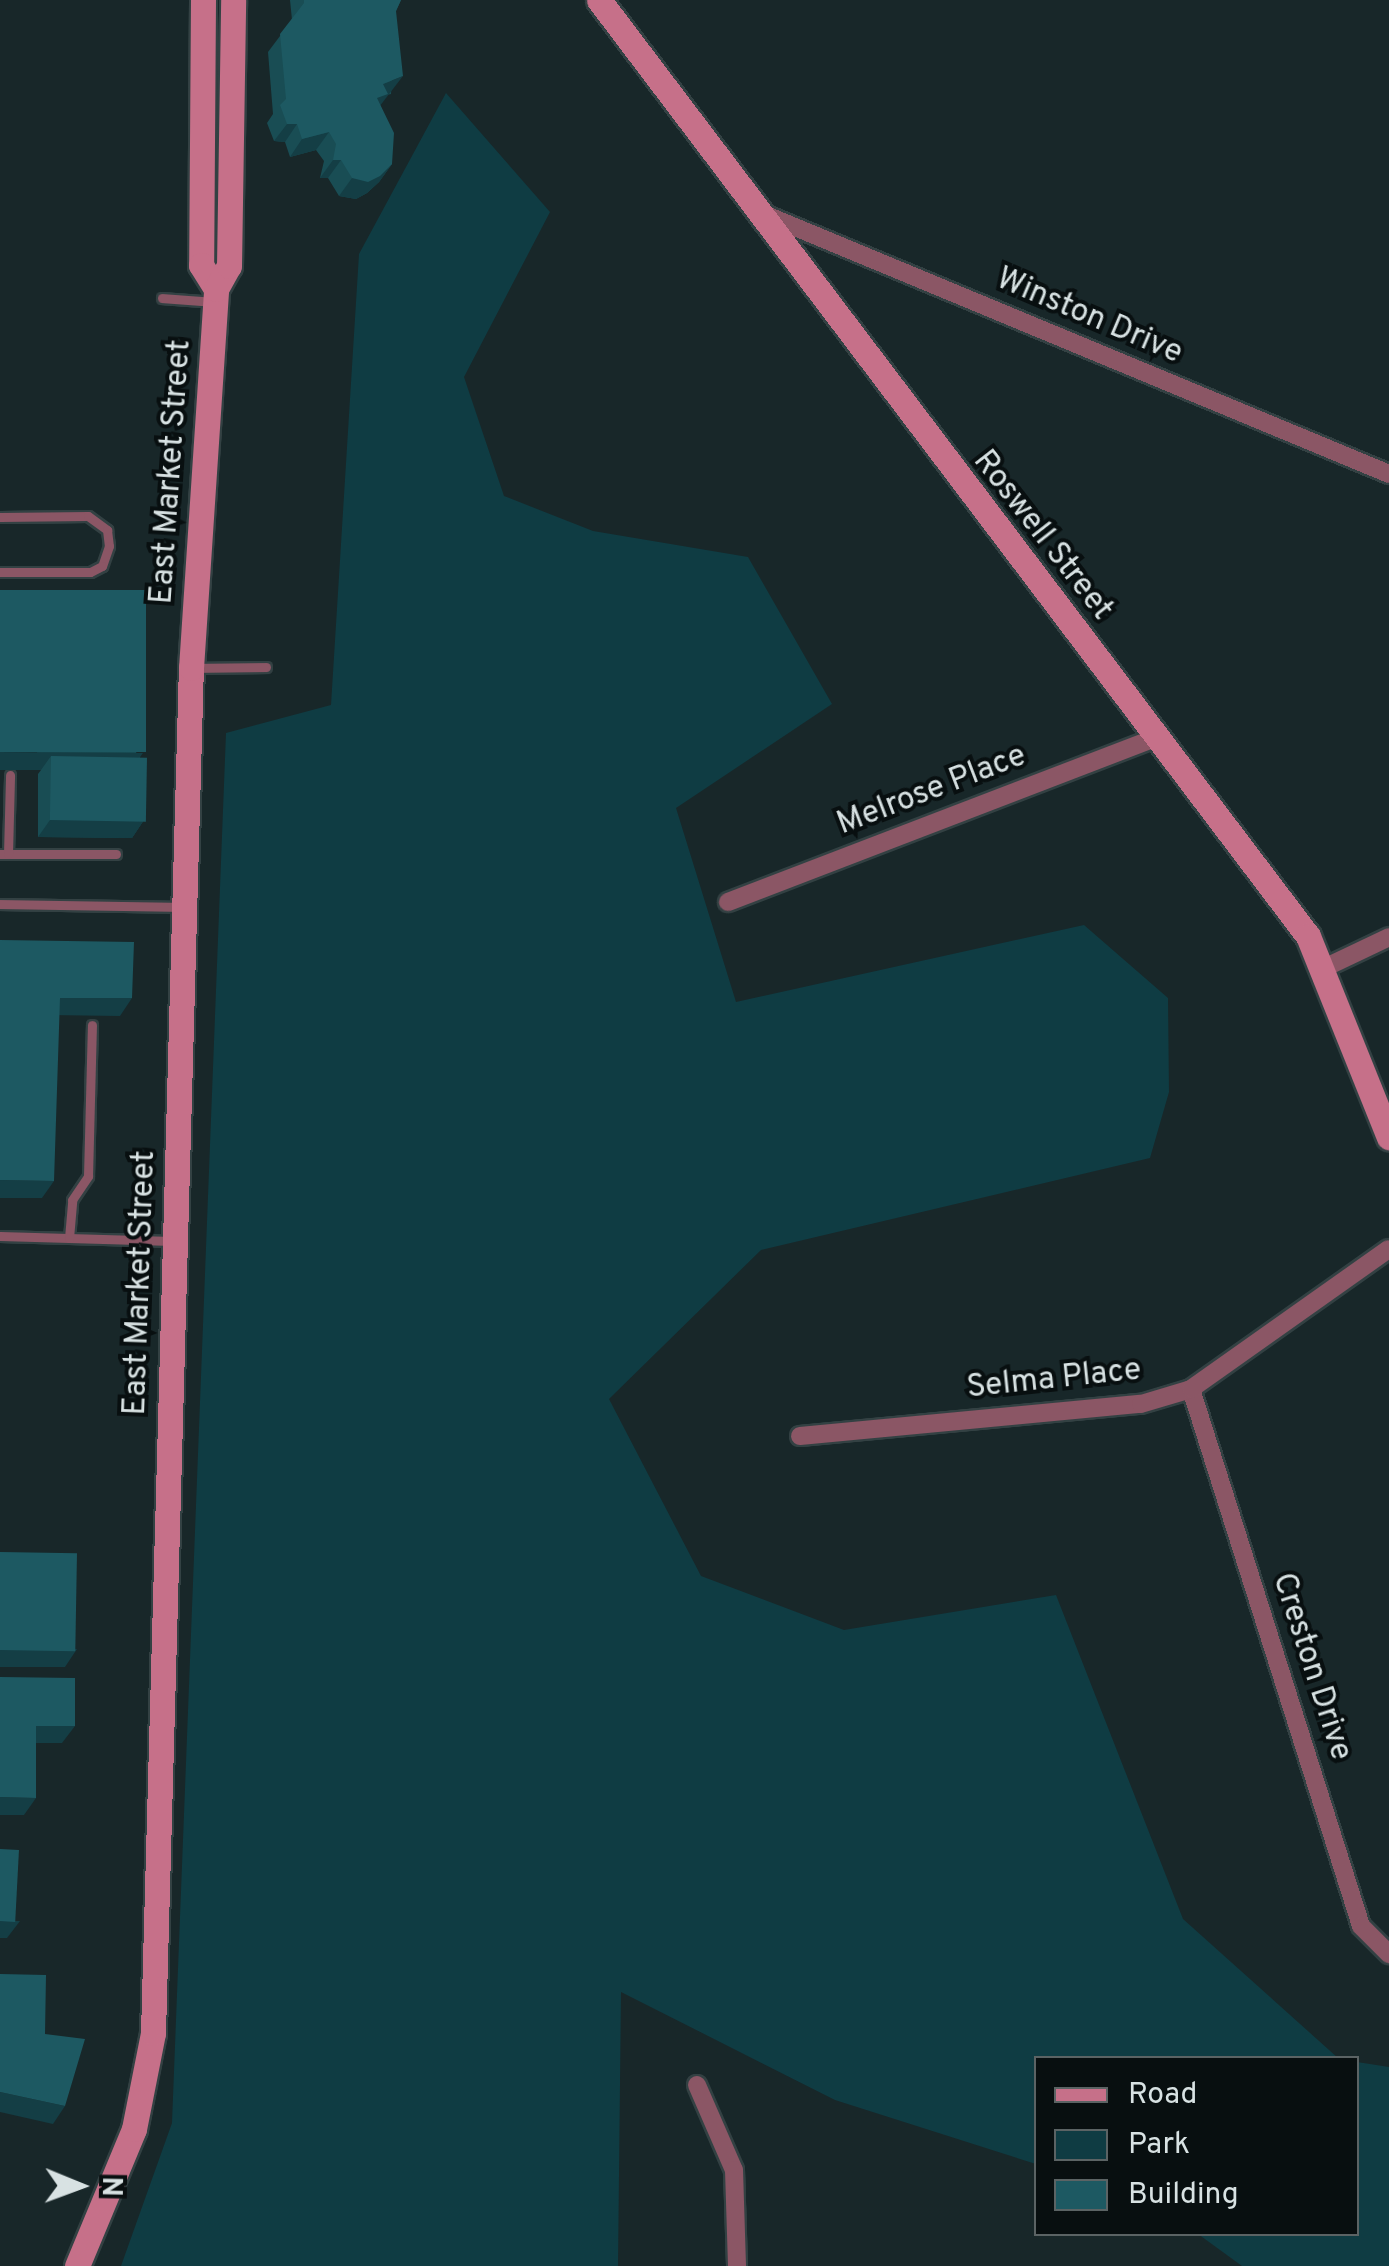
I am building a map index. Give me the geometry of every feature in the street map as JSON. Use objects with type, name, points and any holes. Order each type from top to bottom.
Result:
[{"type":"main road","name":"East Market Street","points":[[203,0],[200,264],[216,296]]},
{"type":"main road","name":"East Market Street","points":[[77,2266],[134,2129],[151,2058],[191,668],[216,296],[230,266],[233,0]]},
{"type":"main road","name":"Roswell Street","points":[[605,4],[766,214],[778,242],[1308,936],[1389,1137]]},
{"type":"street","name":"Winston Drive","points":[[766,214],[1389,474]]},
{"type":"street","name":"Melrose Place","points":[[728,902],[1157,736]]},
{"type":"street","points":[[1322,969],[1389,937]]},
{"type":"street","name":"Selma Place","points":[[800,1436],[1141,1404],[1191,1388],[1389,1249]]},
{"type":"street","name":"Creston Drive","points":[[1191,1388],[1361,1926],[1389,1954]]},
{"type":"street","points":[[697,2084],[734,2170],[737,2266]]},
{"type":"lane","points":[[162,298],[216,296]]},
{"type":"lane","points":[[0,517],[88,516],[107,530],[108,546],[102,566],[90,572],[0,572]]},
{"type":"lane","points":[[191,668],[266,667]]},
{"type":"lane","points":[[10,774],[4,854],[116,854]]},
{"type":"lane","points":[[0,904],[184,908]]},
{"type":"lane","points":[[69,1238],[72,1200],[88,1176],[92,1025]]},
{"type":"lane","points":[[0,1236],[175,1241]]},
{"type":"green space","points":[[446,93],[550,212],[464,377],[504,496],[593,531],[748,557],[832,704],[676,808],[736,1002],[1084,925],[1168,998],[1169,1092],[1150,1158],[761,1250],[609,1399],[701,1576],[844,1630],[1056,1595],[1183,1919],[1336,2056],[1034,2056],[1034,2163],[835,2100],[621,1992],[618,2266],[121,2266],[172,2123],[226,733],[331,705],[359,254]]},
{"type":"green space","points":[[1359,2062],[1389,2067],[1389,2266],[1242,2266],[1201,2236],[1359,2236]]},
{"type":"building","points":[[304,0],[401,0],[396,11],[403,76],[383,84],[388,94],[377,98],[394,133],[392,164],[368,182],[352,178],[341,160],[333,160],[336,144],[329,132],[302,139],[297,124],[287,124],[280,105],[286,99],[280,34]]},
{"type":"building","points":[[0,590],[146,590],[146,752],[0,752]]},
{"type":"building","points":[[51,756],[147,758],[146,822],[50,820]]},
{"type":"building","points":[[0,940],[134,942],[132,998],[60,998],[54,1181],[0,1180]]},
{"type":"building","points":[[0,1552],[77,1553],[75,1651],[0,1650]]},
{"type":"building","points":[[0,1677],[75,1678],[75,1726],[36,1726],[36,1798],[0,1797]]},
{"type":"building","points":[[0,1849],[19,1850],[15,1922],[0,1921]]},
{"type":"building","points":[[0,1974],[46,1975],[45,2034],[85,2039],[65,2106],[0,2092]]}]
